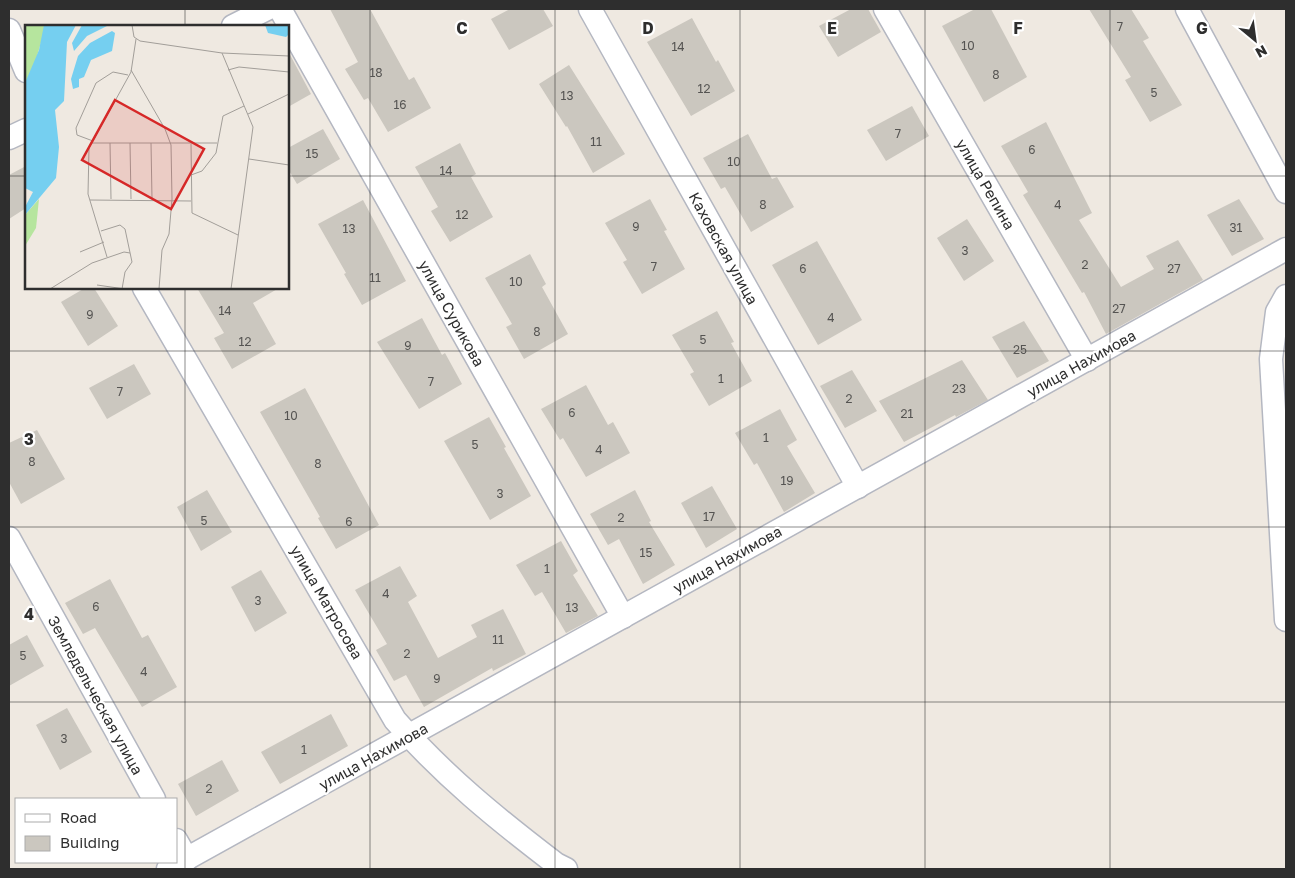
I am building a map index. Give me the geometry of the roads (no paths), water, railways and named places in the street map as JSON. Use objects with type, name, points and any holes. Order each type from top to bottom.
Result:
[{"type":"street","points":[[235,25],[267,9]]},
{"type":"street","name":"улица Сурикова","points":[[280,9],[623,617]]},
{"type":"street","name":"Каховская улица","points":[[590,9],[858,487]]},
{"type":"street","name":"улица Репина","points":[[885,9],[1087,360]]},
{"type":"street","points":[[1187,9],[1286,192]]},
{"type":"street","points":[[9,30],[25,69]]},
{"type":"street","points":[[9,138],[25,130]]},
{"type":"street","name":"улица Нахимова","points":[[178,855],[409,736],[1286,249]]},
{"type":"street","name":"улица Матросова","points":[[145,289],[395,720],[421,750],[483,808],[556,864],[566,869]]},
{"type":"street","points":[[1286,296],[1277,312],[1271,359],[1286,620]]},
{"type":"street","name":"Земледельческая улица","points":[[9,538],[153,798]]}]
